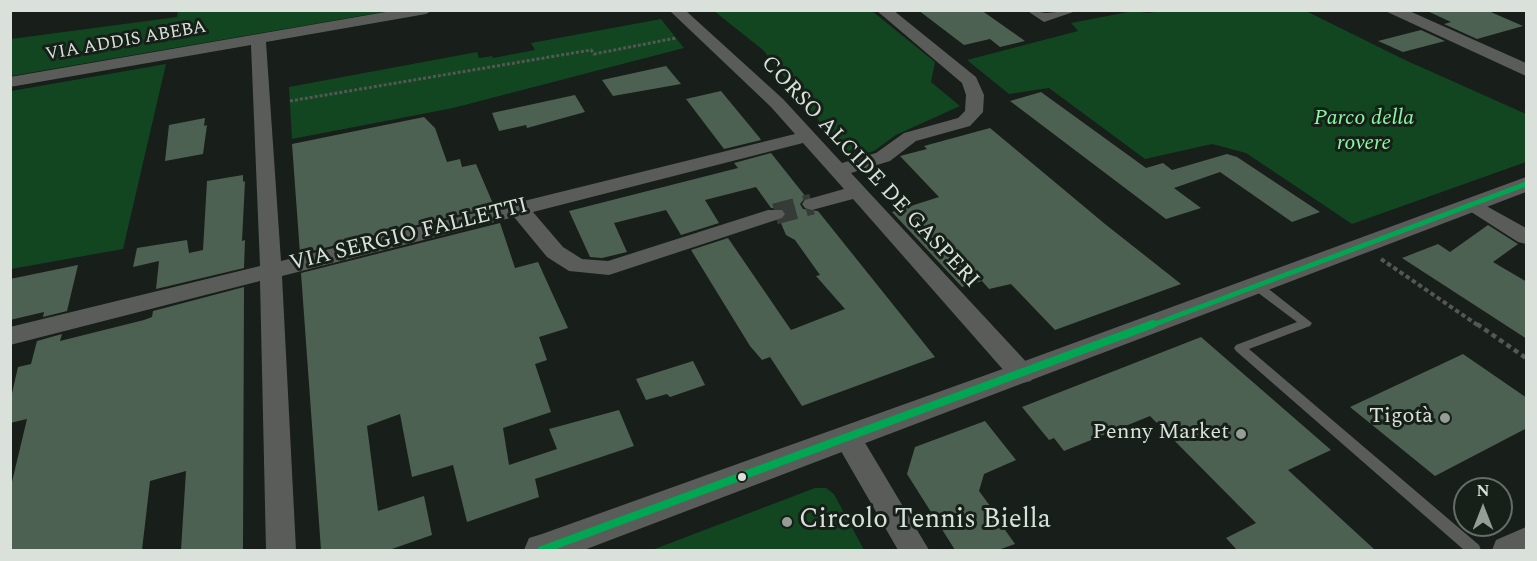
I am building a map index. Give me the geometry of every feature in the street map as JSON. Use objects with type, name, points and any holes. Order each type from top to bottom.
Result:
[{"type":"street","name":"VIA ADDIS ABEBA","points":[[10,82],[426,10]]},
{"type":"street","name":"CORSO ALCIDE DE GASPERI","points":[[676,10],[777,103],[1022,374]]},
{"type":"street","points":[[838,171],[883,158],[910,137],[964,122],[974,112],[975,95],[970,81],[883,10]]},
{"type":"street","points":[[1039,14],[1072,10]]},
{"type":"street","points":[[1391,10],[1527,70]]},
{"type":"street","points":[[258,39],[271,271],[281,550]]},
{"type":"street","name":"VIA SERGIO FALLETTI","points":[[10,336],[807,137]]},
{"type":"street","points":[[550,549],[1527,184]]},
{"type":"street","points":[[812,204],[857,192]]},
{"type":"street","points":[[1472,204],[1527,237]]},
{"type":"street","points":[[519,209],[555,252],[577,266],[609,268],[775,214]]},
{"type":"street","points":[[848,439],[914,550]]},
{"type":"street","points":[[1507,550],[1527,540]]},
{"type":"lane","points":[[1257,286],[1306,323],[1240,348],[1474,550]]},
{"type":"path","points":[[290,101],[591,50],[594,54],[676,38]]},
{"type":"path","points":[[1362,246],[1527,358]]},
{"type":"green space","points":[[178,10],[389,11],[11,76],[11,39],[177,17]]},
{"type":"green space","name":"Parco della rovere","points":[[1167,10],[1306,11],[1405,60],[1526,114],[1526,162],[1352,224],[1246,153],[1212,144],[1145,159],[1049,88],[1009,94],[967,60],[1078,31],[1071,23],[1133,11],[1148,13]]},
{"type":"green space","points":[[714,11],[872,11],[935,62],[931,82],[960,106],[896,135],[874,151],[849,159],[763,50]]},
{"type":"green space","points":[[661,19],[684,48],[453,108],[292,139],[289,87],[477,52],[479,58],[492,56],[493,58],[535,50],[531,43]]},
{"type":"green space","points":[[166,64],[123,249],[11,269],[11,91]]},
{"type":"green space","name":"Circolo Tennis Biella","points":[[815,488],[826,488],[834,494],[864,550],[652,550]]},
{"type":"building","points":[[918,10],[981,10],[1025,41],[1000,47],[990,39],[964,45]]},
{"type":"building","points":[[1425,10],[1486,10],[1523,26],[1477,39],[1444,24],[1451,22]]},
{"type":"building","points":[[1421,30],[1445,41],[1403,52],[1378,41]]},
{"type":"building","points":[[666,66],[681,84],[613,96],[602,80]]},
{"type":"building","points":[[721,91],[761,140],[724,149],[686,99]]},
{"type":"building","points":[[1041,92],[1146,168],[1163,163],[1172,170],[1227,154],[1237,157],[1320,212],[1292,222],[1220,172],[1174,188],[1201,208],[1166,219],[1010,101]]},
{"type":"building","points":[[575,95],[585,112],[527,128],[526,125],[499,131],[492,113]]},
{"type":"building","points":[[424,117],[435,128],[447,162],[460,159],[462,167],[476,164],[494,206],[300,254],[292,144]]},
{"type":"building","points":[[205,118],[204,126],[207,125],[203,154],[165,161],[169,125]]},
{"type":"building","points":[[990,128],[1181,284],[1055,330],[1011,284],[989,289],[982,281],[962,287],[892,212],[939,197],[900,156],[927,149],[924,146]]},
{"type":"building","points":[[771,153],[806,197],[800,204],[803,209],[818,211],[935,357],[802,406],[770,357],[762,360],[750,346],[691,250],[728,238],[791,330],[845,309],[816,276],[820,275],[795,240],[786,235],[780,221],[787,214],[784,209],[771,208],[756,187],[705,200],[719,223],[681,235],[666,210],[614,223],[627,252],[602,258],[590,257],[569,211],[738,168],[734,163]]},
{"type":"building","points":[[243,175],[243,182],[245,181],[242,241],[245,240],[244,268],[156,289],[159,261],[133,267],[137,248],[187,240],[189,253],[203,250],[207,181]]},
{"type":"building","points":[[500,223],[515,268],[538,262],[568,328],[539,337],[547,360],[535,364],[551,412],[503,428],[509,465],[557,449],[549,429],[619,410],[634,446],[535,479],[539,497],[467,522],[453,465],[412,477],[400,414],[367,426],[378,511],[424,496],[432,535],[389,550],[321,550],[301,273]]},
{"type":"building","points":[[1488,225],[1518,244],[1493,262],[1527,282],[1527,339],[1402,258],[1438,244],[1450,252]]},
{"type":"building","points":[[78,265],[67,311],[43,317],[44,312],[10,320],[10,279]]},
{"type":"building","points":[[244,287],[243,550],[181,550],[186,471],[150,481],[142,550],[10,550],[10,490],[27,419],[10,423],[10,402],[18,367],[31,364],[37,341],[62,334],[60,341],[144,320],[152,317],[153,311]]},
{"type":"building","name":"Penny Market","points":[[1201,337],[1331,450],[1288,470],[1375,550],[1237,550],[1226,538],[1256,523],[1150,416],[1064,451],[1054,438],[1049,440],[1022,407]]},
{"type":"building","name":"Tigotà","points":[[1463,354],[1527,398],[1527,428],[1435,476],[1350,407]]},
{"type":"building","points":[[693,361],[705,385],[670,397],[667,394],[646,400],[636,379]]},
{"type":"building","points":[[985,421],[1016,460],[984,474],[979,491],[1005,526],[1003,527],[1015,544],[998,550],[955,550],[907,474],[915,447]]},
{"type":"tunnel","points":[[775,214],[812,204]]},
{"type":"transit line","points":[[542,550],[1022,374],[1526,184]]},
{"type":"place","name":"Tigotà","points":[[1445,418]]},
{"type":"place","name":"Penny Market","points":[[1241,434]]},
{"type":"place","name":"Circolo Tennis Biella","points":[[787,522]]}]
